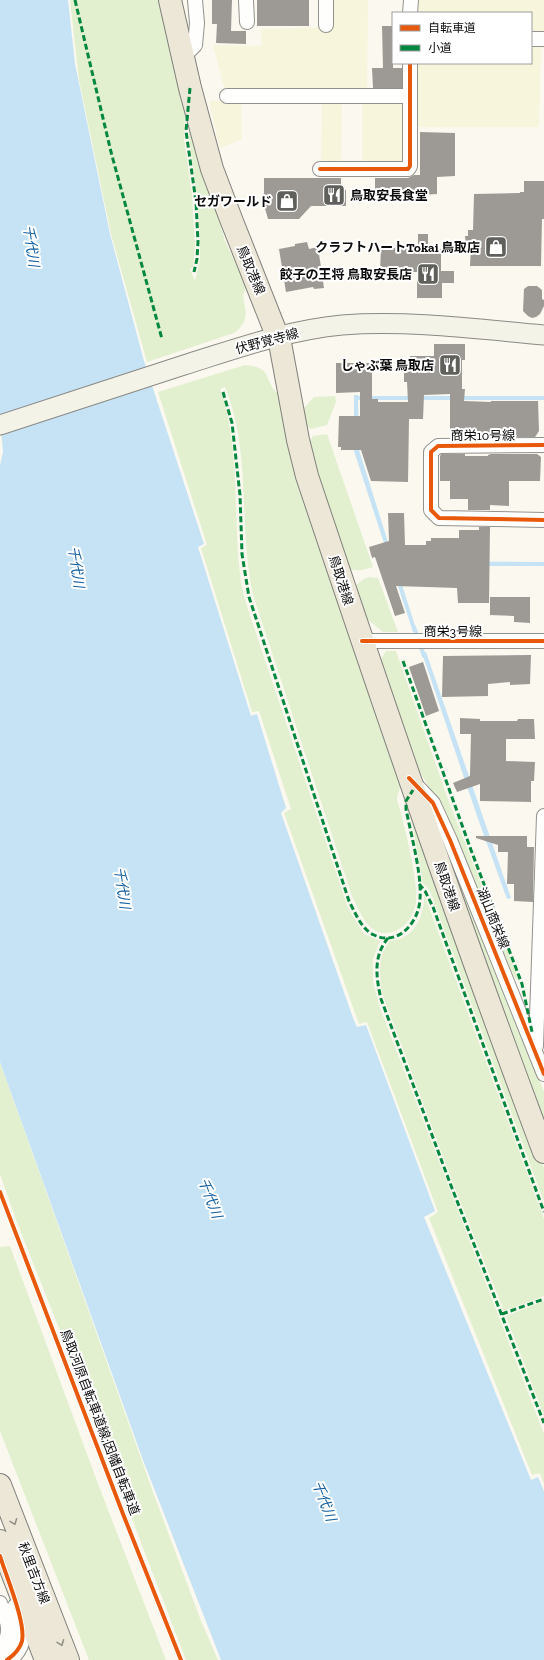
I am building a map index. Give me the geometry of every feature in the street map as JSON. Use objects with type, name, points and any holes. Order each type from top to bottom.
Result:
[{"type":"main road","name":"鳥取港線","points":[[170,0],[182,58],[212,169],[278,337],[285,364],[303,464],[409,778],[487,998],[544,1152]]},
{"type":"main road","name":"伏野覚寺線","points":[[0,425],[232,350],[278,337],[319,328],[364,324],[443,327],[544,335]]},
{"type":"main road","name":"秋里吉方線","points":[[0,1485],[68,1660]]},
{"type":"main road","name":"秋里吉方線","points":[[0,1541],[46,1660]]},
{"type":"street","points":[[182,58],[195,45],[197,23],[194,0]]},
{"type":"street","points":[[246,0],[247,22]]},
{"type":"street","points":[[326,0],[326,25]]},
{"type":"street","points":[[410,12],[411,0]]},
{"type":"street","points":[[532,39],[544,39]]},
{"type":"street","points":[[320,169],[408,169],[410,166],[410,64]]},
{"type":"street","points":[[227,96],[410,96]]},
{"type":"street","name":"商栄10号線","points":[[544,445],[438,446],[431,452],[431,510],[439,518],[544,520]]},
{"type":"street","name":"商栄3号線","points":[[362,641],[544,641]]},
{"type":"street","name":"湖山商栄線","points":[[409,778],[433,803],[544,1074]]},
{"type":"street","points":[[535,1050],[544,816]]},
{"type":"street","points":[[0,1556],[22,1630],[20,1646],[14,1655],[7,1660]]},
{"type":"street","points":[[0,1603],[8,1621],[8,1634],[6,1642],[0,1649]]},
{"type":"shaded area","points":[[330,0],[368,0],[367,94],[226,94],[213,45],[262,46],[261,29],[331,27]]},
{"type":"shaded area","points":[[414,0],[544,0],[544,31],[532,31],[532,12],[414,12]]},
{"type":"shaded area","points":[[532,43],[541,45],[539,127],[413,127],[412,64],[532,64]]},
{"type":"shaded area","points":[[342,99],[341,167],[321,166],[322,100]]},
{"type":"shaded area","points":[[405,99],[404,167],[362,167],[362,100]]},
{"type":"shaded area","points":[[241,100],[242,139],[220,148],[209,101]]},
{"type":"green space","points":[[70,0],[164,0],[186,98],[184,139],[192,194],[195,245],[193,267],[190,269],[195,281],[200,260],[200,241],[197,197],[189,137],[190,117],[225,241],[246,286],[243,296],[246,314],[244,322],[234,333],[147,362],[111,234],[79,80]]},
{"type":"green space","points":[[245,365],[254,366],[264,371],[278,394],[401,785],[397,799],[412,859],[416,892],[416,901],[413,913],[409,921],[403,927],[388,933],[376,931],[368,925],[352,896],[253,595],[246,543],[242,464],[239,438],[225,387],[220,389],[227,411],[234,458],[238,552],[240,579],[244,595],[348,908],[364,934],[380,941],[373,959],[373,982],[380,1008],[544,1434],[544,1484],[540,1473],[532,1475],[429,1218],[438,1212],[367,1022],[359,1024],[284,813],[291,809],[259,711],[252,712],[201,548],[207,545],[158,392]]},
{"type":"green space","points":[[335,396],[336,402],[327,425],[311,429],[306,426],[304,408],[314,397]]},
{"type":"green space","points":[[327,434],[373,567],[360,570],[348,568],[335,538],[309,442],[313,436]]},
{"type":"green space","points":[[369,577],[378,578],[398,632],[383,632],[362,615],[356,585]]},
{"type":"green space","points":[[386,651],[396,651],[449,802],[520,983],[513,975],[438,803],[416,765],[378,664]]},
{"type":"green space","points":[[430,809],[505,990],[544,1092],[544,1133]]},
{"type":"green space","points":[[413,813],[544,1168],[544,1202],[433,898],[428,888],[423,884],[411,816]]},
{"type":"green space","points":[[424,894],[544,1219],[544,1296],[504,1311],[454,1186],[382,993],[380,978],[381,957],[389,941],[397,940],[408,935],[416,925],[422,913]]},
{"type":"green space","points":[[0,1062],[153,1492],[201,1621],[218,1660],[186,1660],[16,1220],[0,1174]]},
{"type":"green space","points":[[10,1246],[100,1489],[166,1660],[89,1660],[0,1431],[0,1247]]},
{"type":"green space","points":[[544,1301],[544,1416],[506,1316]]},
{"type":"water","name":"千代川","points":[[0,0],[68,0],[75,64],[110,234],[144,361],[204,544],[198,547],[251,716],[257,714],[286,808],[281,813],[353,1018],[357,1027],[366,1025],[435,1211],[424,1217],[531,1480],[538,1477],[544,1491],[544,1660],[221,1660],[143,1460],[0,1062],[0,465],[3,452],[0,416]]},
{"type":"water","points":[[354,395],[358,395],[359,450],[394,561],[544,562],[544,566],[396,566],[417,632],[413,632],[354,451]]},
{"type":"water","points":[[426,652],[511,898],[507,899],[477,816],[422,653]]},
{"type":"building","points":[[212,0],[232,0],[231,31],[246,31],[246,44],[216,43],[217,24],[212,24]]},
{"type":"building","points":[[257,0],[309,0],[309,26],[257,26]]},
{"type":"building","points":[[382,26],[392,26],[392,64],[393,68],[402,68],[402,88],[373,88],[372,68],[383,68]]},
{"type":"building","points":[[420,132],[455,133],[455,176],[437,177],[437,194],[421,195],[421,191],[375,191],[375,178],[408,178],[414,175],[420,175]]},
{"type":"building","points":[[264,178],[341,178],[341,190],[346,190],[346,206],[311,206],[299,219],[268,219],[264,205]]},
{"type":"building","points":[[524,181],[544,181],[544,219],[542,219],[541,266],[470,266],[471,246],[466,246],[465,236],[468,236],[468,230],[473,230],[474,194],[524,192]]},
{"type":"building","points":[[418,234],[428,234],[428,249],[441,249],[441,271],[454,271],[454,283],[442,283],[442,298],[417,298],[417,272],[380,272],[381,248],[418,248]]},
{"type":"building","points":[[307,242],[309,249],[318,247],[324,288],[314,289],[313,287],[286,292],[279,249]]},
{"type":"building","points":[[528,286],[537,286],[542,290],[542,299],[544,300],[544,306],[540,314],[532,318],[523,311],[524,289]]},
{"type":"building","points":[[434,344],[465,344],[465,360],[462,360],[462,389],[465,389],[464,401],[538,401],[539,431],[535,437],[491,437],[491,433],[465,434],[465,437],[450,437],[450,394],[424,395],[423,419],[409,419],[408,482],[371,481],[361,450],[341,450],[341,447],[338,447],[339,416],[360,416],[360,392],[336,393],[336,363],[372,363],[372,399],[378,399],[378,402],[408,402],[407,382],[404,382],[404,371],[407,371],[408,359],[410,359],[410,356],[434,356]]},
{"type":"building","points":[[441,454],[488,456],[491,454],[537,454],[541,457],[540,481],[509,481],[509,506],[490,505],[490,510],[468,510],[468,499],[450,499],[450,481],[440,481]]},
{"type":"building","points":[[388,513],[404,513],[405,545],[426,545],[426,541],[431,541],[431,538],[459,538],[459,530],[479,530],[479,527],[490,527],[489,603],[458,603],[457,588],[396,586],[405,613],[395,616],[375,557],[372,558],[369,547],[389,541]]},
{"type":"building","points":[[490,597],[530,597],[530,623],[514,622],[514,616],[490,615]]},
{"type":"building","points":[[531,655],[530,684],[510,685],[510,682],[488,684],[488,696],[442,697],[443,656]]},
{"type":"building","points":[[423,662],[439,711],[426,716],[409,667]]},
{"type":"building","points":[[460,718],[480,719],[480,721],[517,721],[518,719],[534,719],[535,739],[506,739],[506,761],[535,762],[534,781],[531,781],[531,802],[480,801],[480,784],[457,792],[453,783],[470,776],[471,734],[460,734]]},
{"type":"building","points":[[476,836],[527,836],[527,847],[534,847],[533,902],[514,901],[514,884],[507,884],[508,852],[498,852],[498,845],[476,838]]},
{"type":"waterway","points":[[359,398],[412,398]]},
{"type":"waterway","points":[[418,398],[454,398]]},
{"type":"waterway","points":[[460,398],[544,398]]},
{"type":"waterway","points":[[414,627],[424,656]]},
{"type":"marked path","points":[[75,0],[111,152],[162,339]]},
{"type":"marked path","points":[[190,88],[186,131],[196,202],[198,242],[197,259],[194,272]]},
{"type":"marked path","points":[[223,392],[232,423],[240,495],[242,554],[249,597],[349,901],[365,929],[374,935],[383,938],[391,938],[406,930],[416,916],[419,908],[420,889],[416,854],[406,809],[406,801],[413,790]]},
{"type":"marked path","points":[[403,661],[471,850],[522,984],[532,1032]]},
{"type":"marked path","points":[[419,884],[425,891],[433,907],[544,1212]]},
{"type":"marked path","points":[[388,938],[380,952],[377,967],[381,999],[450,1183],[544,1423]]},
{"type":"marked path","points":[[502,1314],[544,1299]]},
{"type":"cycle path","points":[[320,169],[408,169],[410,166],[410,64]]},
{"type":"cycle path","points":[[544,445],[438,446],[431,452],[431,510],[439,518],[544,520]]},
{"type":"cycle path","points":[[362,641],[544,641]]},
{"type":"cycle path","points":[[409,778],[433,803],[450,840],[544,1074]]},
{"type":"cycle path","name":"鳥取河原自転車道線;因幡自転車道","points":[[0,1192],[123,1514],[181,1660]]},
{"type":"cycle path","points":[[0,1556],[15,1599],[22,1633],[20,1647],[7,1660]]},
{"type":"place","name":"鳥取安長食堂","points":[[334,195]]},
{"type":"place","name":"セガワールド","points":[[287,201]]},
{"type":"place","name":"クラフトハートTokai 鳥取店","points":[[496,247]]},
{"type":"place","name":"餃子の王将 鳥取安長店","points":[[428,274]]},
{"type":"place","name":"しゃぶ葉 鳥取店","points":[[450,365]]}]
